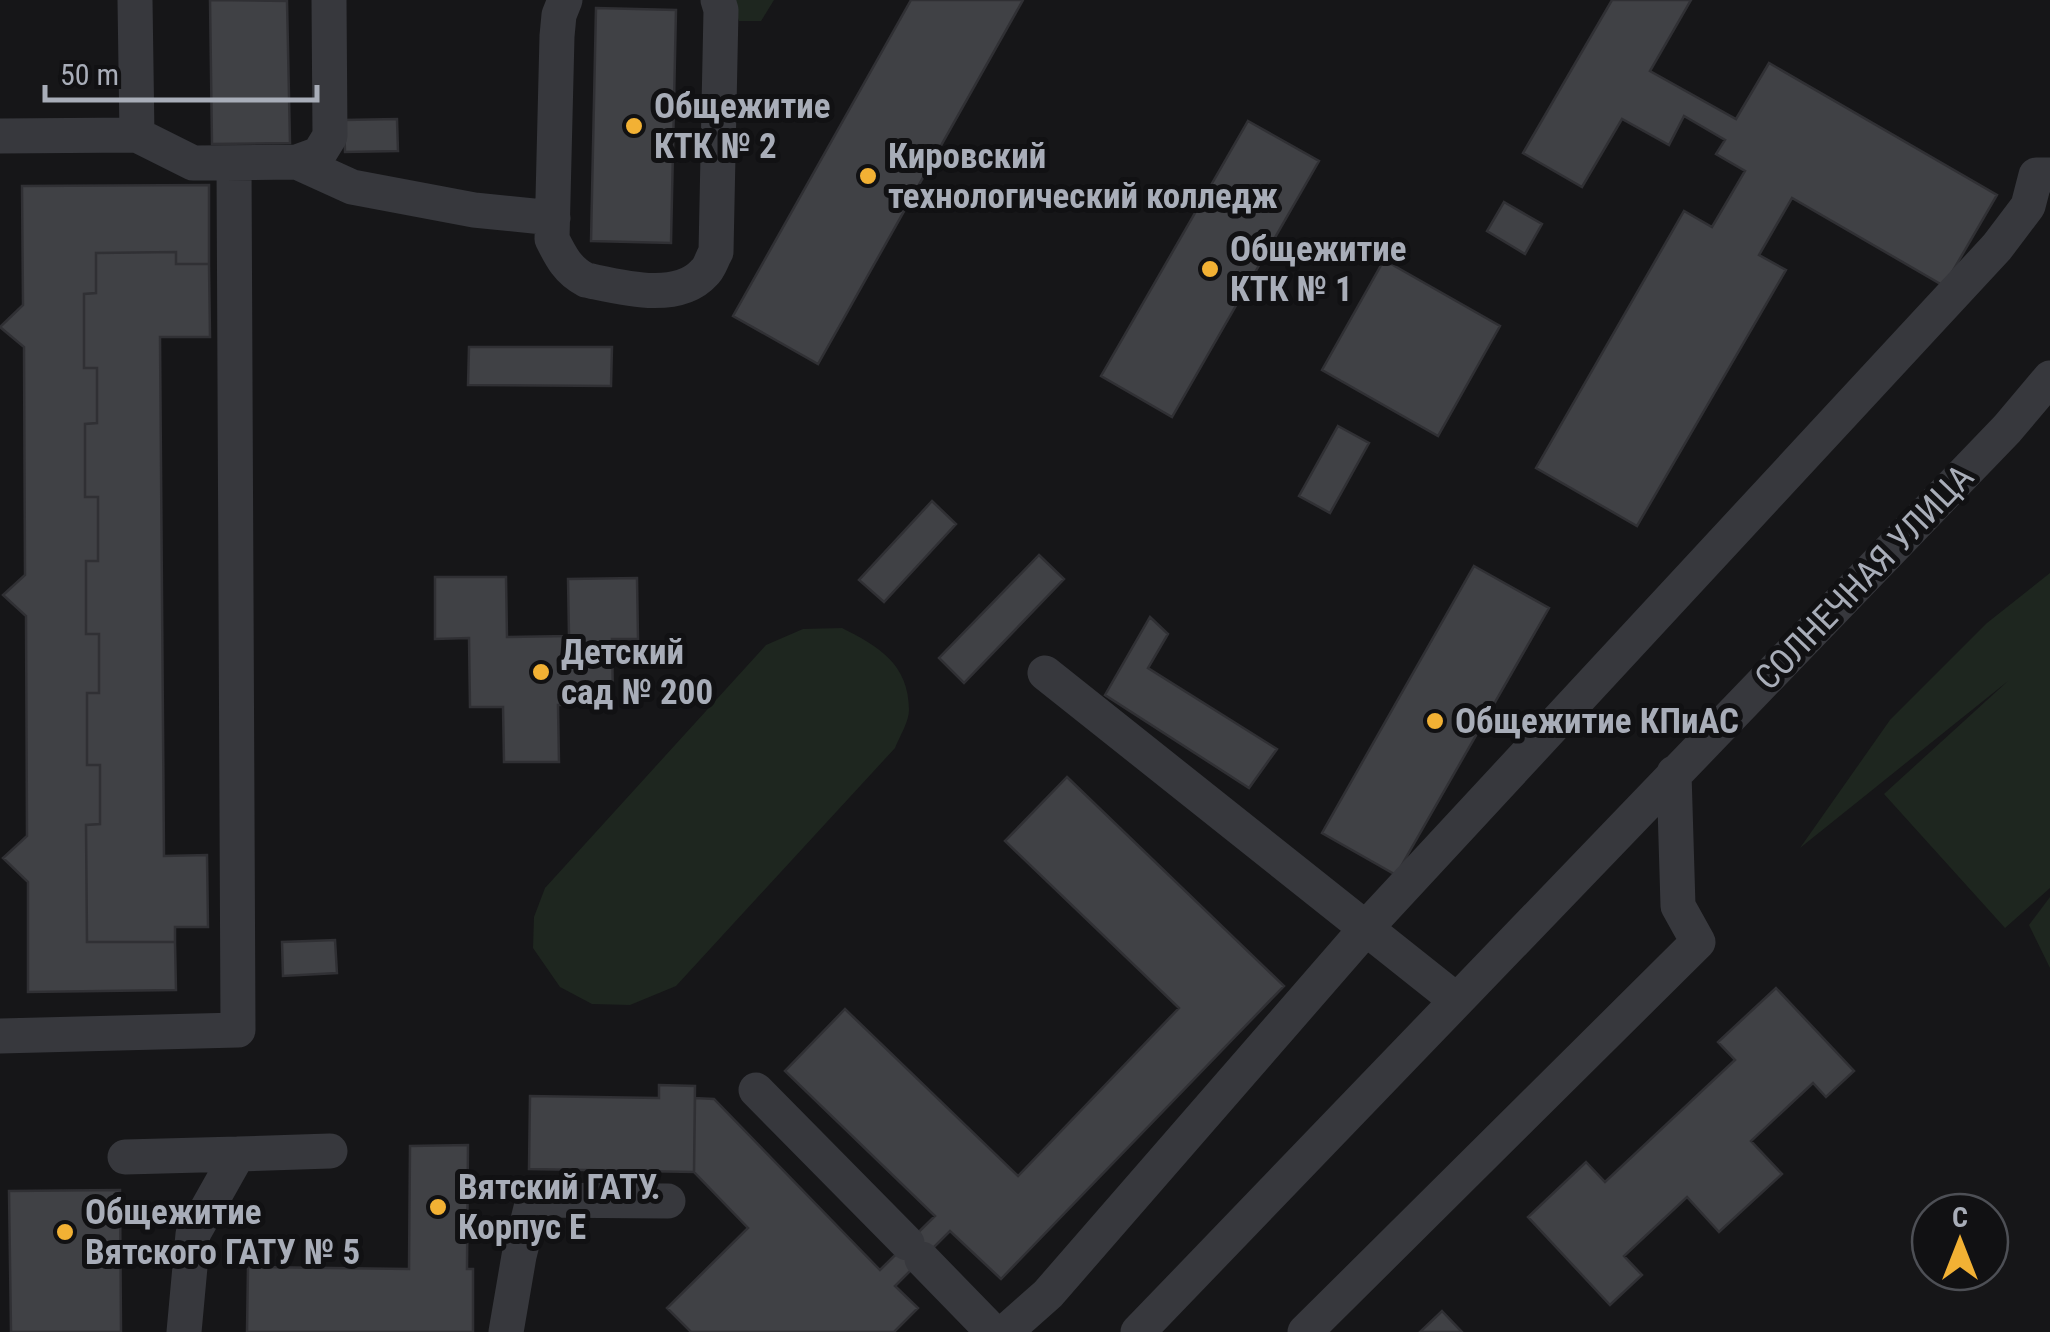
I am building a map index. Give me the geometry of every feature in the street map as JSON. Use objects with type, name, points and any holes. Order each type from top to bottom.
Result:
[{"type":"street","points":[[135,0],[137,135]]},
{"type":"street","points":[[0,136],[137,135],[192,163],[297,162],[319,154],[330,136],[330,0]]},
{"type":"street","points":[[565,0],[557,36],[552,239],[562,260],[574,274],[586,280],[667,290],[688,286],[706,272],[716,252],[721,10],[718,0]]},
{"type":"street","points":[[297,162],[352,187],[474,210],[552,218]]},
{"type":"street","points":[[0,1036],[238,1030],[234,163]]},
{"type":"street","points":[[1005,1332],[1048,1294],[1366,928],[1997,247],[2028,206],[2036,176],[2050,176]]},
{"type":"street","name":"СОЛНЕЧНАЯ УЛИЦА","points":[[1138,1332],[2007,429],[2050,378]]},
{"type":"street","points":[[1046,673],[1456,1000]]},
{"type":"street","points":[[1306,1332],[1698,942],[1678,906],[1674,772]]},
{"type":"street","points":[[756,1090],[993,1332]]},
{"type":"street","points":[[125,1157],[330,1151]]},
{"type":"street","points":[[184,1332],[192,1234],[238,1154]]},
{"type":"street","points":[[506,1332],[532,1200],[668,1201]]},
{"type":"shaded area","points":[[732,0],[774,0],[761,21],[739,21]]},
{"type":"shaded area","points":[[2050,573],[2050,888],[2005,928],[1884,794],[2008,681],[1800,848],[1890,720],[1987,623]]},
{"type":"shaded area","points":[[842,628],[889,658],[904,680],[909,714],[895,748],[676,986],[630,1005],[592,1004],[560,987],[533,948],[534,917],[545,888],[766,645],[803,629]]},
{"type":"shaded area","points":[[2050,897],[2050,968],[2029,925]]},
{"type":"building","points":[[210,0],[287,1],[290,143],[212,144]]},
{"type":"building","name":"Кировский технологический колледж","points":[[911,0],[1023,0],[818,364],[733,316]]},
{"type":"building","points":[[1612,0],[1691,0],[1650,71],[1736,119],[1769,63],[1997,195],[1944,286],[1792,198],[1759,255],[1786,270],[1637,526],[1536,468],[1684,211],[1712,227],[1745,171],[1716,154],[1725,140],[1684,116],[1669,145],[1622,119],[1582,187],[1523,153]]},
{"type":"building","name":"Общежитие КТК № 2","points":[[596,8],[676,10],[671,243],[591,241]]},
{"type":"building","points":[[397,119],[398,151],[345,152],[344,120]]},
{"type":"building","name":"Общежитие КТК № 1","points":[[1248,121],[1319,161],[1172,417],[1101,376]]},
{"type":"building","points":[[209,185],[209,264],[176,264],[176,252],[96,253],[96,293],[84,294],[84,368],[97,368],[97,423],[85,424],[85,497],[98,497],[98,561],[86,561],[86,634],[99,634],[99,693],[87,693],[87,765],[100,765],[100,824],[86,825],[87,942],[175,942],[176,990],[28,992],[28,882],[3,858],[27,836],[26,616],[3,595],[25,575],[24,347],[0,327],[23,305],[22,186]]},
{"type":"building","points":[[1504,202],[1542,224],[1525,254],[1487,231]]},
{"type":"building","points":[[176,252],[176,264],[209,264],[210,337],[160,337],[164,856],[207,855],[208,927],[175,927],[175,942],[87,942],[86,825],[100,824],[100,765],[87,765],[87,693],[99,693],[99,634],[86,634],[86,561],[98,561],[98,497],[85,497],[85,424],[97,423],[97,368],[84,368],[84,294],[96,293],[96,253]]},
{"type":"building","points":[[1384,260],[1500,326],[1438,436],[1322,370]]},
{"type":"building","points":[[469,347],[612,347],[611,386],[468,385]]},
{"type":"building","points":[[1338,426],[1369,443],[1330,513],[1299,496]]},
{"type":"building","points":[[932,501],[956,524],[884,602],[859,580]]},
{"type":"building","points":[[1039,555],[1064,579],[964,683],[939,658]]},
{"type":"building","name":"Общежитие КПиАС","points":[[1474,566],[1549,608],[1396,875],[1322,833]]},
{"type":"building","name":"Детский сад № 200","points":[[435,577],[506,577],[507,637],[569,636],[568,579],[637,578],[638,639],[612,639],[613,704],[558,705],[559,762],[504,762],[503,707],[470,707],[469,638],[435,639]]},
{"type":"building","points":[[1150,617],[1168,634],[1148,668],[1277,749],[1249,788],[1105,695]]},
{"type":"building","points":[[1067,777],[1284,986],[1001,1279],[950,1231],[895,1286],[918,1308],[894,1332],[691,1332],[667,1308],[748,1228],[694,1172],[695,1098],[714,1099],[880,1270],[935,1216],[785,1071],[845,1009],[1018,1176],[1179,1008],[1005,841]]},
{"type":"building","points":[[335,940],[337,973],[283,976],[282,942]]},
{"type":"building","points":[[1776,988],[1854,1071],[1826,1097],[1813,1083],[1751,1141],[1782,1174],[1719,1232],[1687,1197],[1624,1256],[1642,1275],[1610,1305],[1528,1217],[1586,1162],[1605,1182],[1735,1060],[1718,1042]]},
{"type":"building","points":[[659,1085],[695,1086],[694,1172],[529,1169],[530,1096],[659,1098]]},
{"type":"building","name":"Вятский ГАТУ. Корпус Е","points":[[468,1145],[467,1269],[473,1269],[473,1332],[247,1332],[248,1267],[409,1269],[410,1146]]},
{"type":"building","name":"Общежитие Вятского ГАТУ № 5","points":[[120,1190],[121,1332],[11,1332],[9,1191]]},
{"type":"building","points":[[1442,1311],[1462,1332],[1420,1332]]},
{"type":"place","name":"Общежитие КТК № 2","points":[[634,126]]},
{"type":"place","name":"Кировский технологический колледж","points":[[868,176]]},
{"type":"place","name":"Общежитие КТК № 1","points":[[1210,269]]},
{"type":"place","name":"Детский сад № 200","points":[[541,672]]},
{"type":"place","name":"Общежитие КПиАС","points":[[1435,721]]},
{"type":"place","name":"Вятский ГАТУ. Корпус Е","points":[[438,1207]]},
{"type":"place","name":"Общежитие Вятского ГАТУ № 5","points":[[65,1232]]}]
